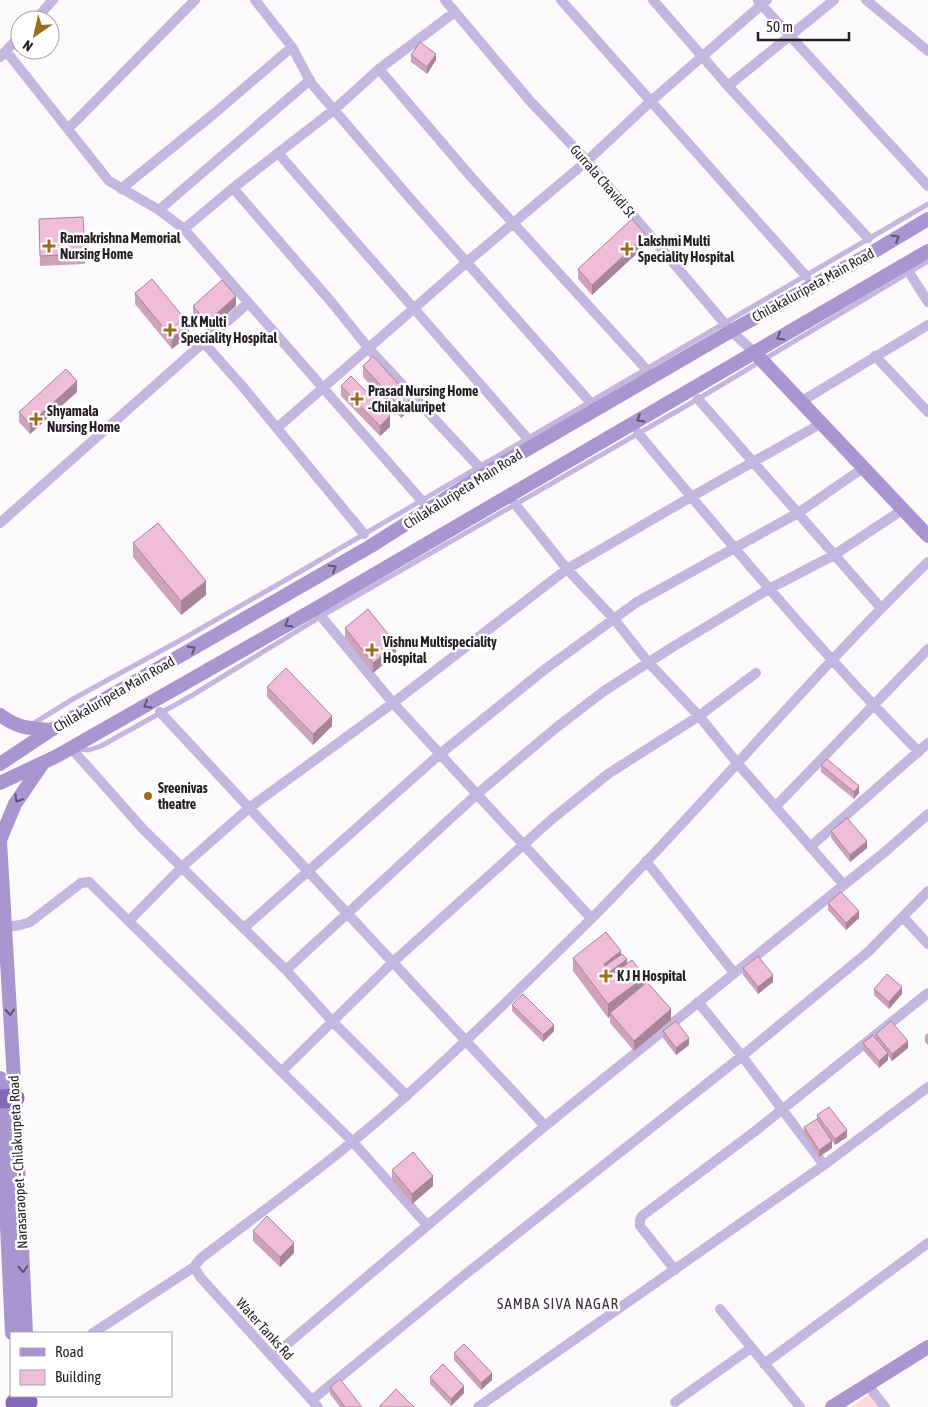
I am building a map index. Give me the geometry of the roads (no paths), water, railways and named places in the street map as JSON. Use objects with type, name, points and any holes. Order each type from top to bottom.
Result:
[{"type":"main road","name":"Chilakaluripeta Main Road","points":[[0,764],[51,730],[371,546],[481,476],[728,327],[822,281],[928,219]]},
{"type":"main road","name":"Chilakaluripeta Main Road","points":[[0,783],[69,749],[318,613],[758,357],[928,250]]},
{"type":"main road","points":[[758,357],[802,401],[928,536]]},
{"type":"main road","points":[[0,714],[12,724],[26,728],[51,730]]},
{"type":"main road","points":[[0,840],[15,804],[43,762]]},
{"type":"main road","name":"Narasaraopet - Chilakurpeta Road","points":[[0,840],[3,928],[3,1208],[12,1332]]},
{"type":"main road","name":"Narasaraopet - Chilakurpeta Road","points":[[0,1078],[26,1332]]},
{"type":"main road","points":[[832,1407],[928,1347]]},
{"type":"street","points":[[44,10],[53,0]]},
{"type":"street","points":[[68,129],[195,0]]},
{"type":"street","points":[[255,0],[292,47],[310,80],[334,110],[590,402]]},
{"type":"street","points":[[561,0],[806,276]]},
{"type":"street","points":[[653,0],[728,86],[868,238]]},
{"type":"street","points":[[728,86],[834,0]]},
{"type":"street","points":[[866,0],[928,51]]},
{"type":"street","name":"Gurrala Chavidi St","points":[[447,1],[530,101],[587,162],[728,327],[758,357]]},
{"type":"street","points":[[277,428],[323,390],[466,262],[587,162],[650,102],[762,2],[790,36],[928,186]]},
{"type":"street","points":[[184,230],[233,188],[334,110],[379,69],[455,12]]},
{"type":"street","points":[[120,189],[216,112],[292,47]]},
{"type":"street","points":[[3,54],[68,129],[109,181],[159,210],[184,230],[422,501]]},
{"type":"street","points":[[379,69],[472,178],[647,370]]},
{"type":"street","points":[[159,210],[310,80]]},
{"type":"street","points":[[278,153],[528,439]]},
{"type":"street","points":[[233,188],[333,304],[369,349],[479,467]]},
{"type":"street","points":[[909,272],[928,302]]},
{"type":"street","points":[[0,522],[204,344],[248,303]]},
{"type":"street","points":[[802,401],[928,325]]},
{"type":"street","points":[[204,344],[277,428],[364,534]]},
{"type":"street","points":[[875,356],[928,412]]},
{"type":"street","points":[[698,399],[881,608]]},
{"type":"street","points":[[129,921],[182,866],[249,808],[393,703],[567,569],[691,496],[822,423]]},
{"type":"street","points":[[638,433],[734,548],[833,661],[920,752]]},
{"type":"street","points":[[244,928],[440,754],[544,670],[637,602],[798,513],[863,468]]},
{"type":"street","points":[[515,504],[567,569],[614,619],[648,662],[699,716],[775,807],[844,884]]},
{"type":"street","points":[[286,970],[476,794],[557,727],[648,662],[769,588],[834,555],[902,510]]},
{"type":"street","points":[[95,1332],[194,1267],[200,1259],[353,1142],[406,1096],[591,918],[738,764],[881,608],[928,562]]},
{"type":"street","points":[[318,613],[393,703],[591,918]]},
{"type":"street","points":[[775,807],[928,649]]},
{"type":"street","points":[[282,1071],[393,962],[523,844],[608,774],[699,716],[756,673]]},
{"type":"street","points":[[160,712],[544,1126]]},
{"type":"street","points":[[810,847],[928,744]]},
{"type":"street","points":[[69,749],[143,829],[286,970],[332,1021],[406,1096]]},
{"type":"street","points":[[272,1357],[544,1126],[886,851],[928,814]]},
{"type":"street","points":[[646,861],[734,973]]},
{"type":"street","points":[[3,928],[30,922],[75,887],[89,882],[353,1142],[427,1225]]},
{"type":"street","points":[[315,1404],[467,1272],[742,1056],[868,952],[928,891]]},
{"type":"street","points":[[903,917],[928,944]]},
{"type":"street","points":[[675,1270],[640,1226],[642,1216],[783,1110],[928,994]]},
{"type":"street","points":[[698,1002],[742,1056],[824,1165]]},
{"type":"street","points":[[478,1407],[824,1165],[928,1087]]},
{"type":"street","points":[[764,1364],[928,1242]]},
{"type":"street","name":"Water Tanks Rd","points":[[194,1267],[201,1278],[315,1404]]},
{"type":"street","points":[[720,1310],[800,1407]]},
{"type":"street","points":[[675,1402],[751,1348]]},
{"type":"street","points":[[866,1384],[885,1407]]},
{"type":"lane","points":[[26,728],[422,501],[590,402],[728,327],[806,276],[928,204]]},
{"type":"lane","points":[[69,749],[89,750],[101,746],[191,696],[318,613],[515,504],[698,399],[758,357],[928,260]]},
{"type":"place","name":"Ramakrishna Memorial Nursing Home","points":[[49,246]]},
{"type":"place","name":"Lakshmi Multi Speciality Hospital","points":[[627,249]]},
{"type":"place","name":"R.K Multi Speciality Hospital","points":[[170,330]]},
{"type":"place","name":"Prasad Nursing Home -Chilakaluripet","points":[[357,399]]},
{"type":"place","name":"Shyamala Nursing Home","points":[[36,419]]},
{"type":"place","name":"Vishnu Multispeciality Hospital","points":[[372,650]]},
{"type":"place","name":"Sreenivas theatre","points":[[148,796]]},
{"type":"place","name":"K J H Hospital","points":[[606,976]]},
{"type":"district","name":"SAMBA SIVA NAGAR","points":[[558,1304]]}]
